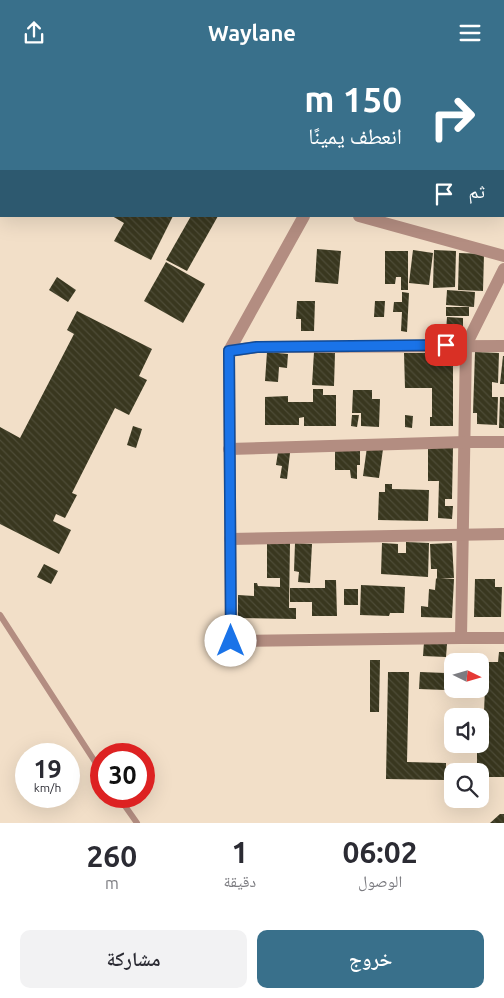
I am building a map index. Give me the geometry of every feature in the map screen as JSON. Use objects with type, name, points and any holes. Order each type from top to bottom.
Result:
[{"type":"street","points":[[303,217],[229,351],[231,641],[504,637]]},
{"type":"street","points":[[363,217],[504,256]]},
{"type":"street","points":[[461,637],[466,345],[504,269]]},
{"type":"street","points":[[229,351],[257,347],[504,346]]},
{"type":"street","points":[[229,449],[504,442]]},
{"type":"street","points":[[230,539],[504,534]]},
{"type":"lane","points":[[0,615],[90,754]]},
{"type":"lane","points":[[126,808],[137,823]]},
{"type":"building","points":[[114,217],[172,217],[151,260],[114,241],[124,223]]},
{"type":"building","points":[[190,217],[217,217],[187,271],[166,260]]},
{"type":"building","points":[[317,249],[341,251],[338,284],[315,282]]},
{"type":"building","points":[[413,250],[433,253],[429,285],[409,283]]},
{"type":"building","points":[[434,250],[456,251],[455,287],[433,288]]},
{"type":"building","points":[[385,251],[408,251],[408,290],[401,290],[401,277],[396,277],[395,284],[385,284]]},
{"type":"building","points":[[459,253],[484,254],[483,291],[458,290]]},
{"type":"building","points":[[166,262],[205,284],[183,323],[144,301]]},
{"type":"building","points":[[57,277],[76,290],[68,302],[49,290]]},
{"type":"building","points":[[447,290],[475,292],[474,307],[446,305]]},
{"type":"building","points":[[402,292],[409,293],[407,332],[401,331],[402,312],[393,312],[394,302],[402,302]]},
{"type":"building","points":[[297,301],[315,301],[314,331],[301,331],[301,319],[296,319]]},
{"type":"building","points":[[375,301],[385,301],[384,317],[374,317]]},
{"type":"building","points":[[446,307],[469,307],[469,316],[446,316]]},
{"type":"building","points":[[77,311],[152,349],[139,376],[147,380],[129,415],[115,408],[72,493],[77,495],[65,518],[56,514],[53,521],[71,530],[59,554],[0,524],[0,427],[20,438],[74,334],[67,330]]},
{"type":"building","points":[[447,317],[463,318],[463,332],[446,331]]},
{"type":"building","points":[[267,352],[288,354],[287,368],[279,367],[278,382],[265,381]]},
{"type":"building","points":[[314,352],[335,353],[334,386],[312,385]]},
{"type":"building","points":[[475,352],[499,353],[498,383],[492,382],[492,397],[498,397],[497,425],[477,424],[477,413],[473,413]]},
{"type":"building","points":[[404,353],[453,353],[453,426],[430,426],[430,417],[432,417],[432,388],[405,388]]},
{"type":"building","points":[[503,356],[504,384],[500,384]]},
{"type":"building","points":[[313,389],[323,389],[323,395],[336,395],[336,426],[304,426],[304,417],[299,418],[299,425],[265,425],[265,397],[288,396],[288,402],[313,402]]},
{"type":"building","points":[[353,390],[372,390],[372,399],[380,399],[379,427],[361,426],[361,413],[352,413]]},
{"type":"building","points":[[500,397],[504,397],[504,428],[499,428]]},
{"type":"building","points":[[352,415],[359,415],[357,427],[351,426]]},
{"type":"building","points":[[405,415],[413,416],[412,428],[405,427]]},
{"type":"building","points":[[133,426],[142,429],[136,448],[127,445]]},
{"type":"building","points":[[367,447],[383,449],[379,478],[363,476]]},
{"type":"building","points":[[428,447],[453,448],[452,499],[445,499],[445,506],[453,506],[452,519],[438,518],[439,481],[428,481]]},
{"type":"building","points":[[335,448],[360,448],[360,465],[357,465],[357,479],[351,478],[350,470],[335,470]]},
{"type":"building","points":[[278,452],[290,453],[287,479],[280,478],[282,466],[276,465]]},
{"type":"building","points":[[385,484],[392,484],[392,489],[429,490],[428,521],[378,520],[379,492],[385,492]]},
{"type":"building","points":[[406,542],[429,543],[428,577],[381,574],[382,543],[398,544],[398,553],[406,553]]},
{"type":"building","points":[[267,543],[290,543],[289,608],[296,608],[296,619],[238,618],[238,595],[254,596],[254,583],[257,583],[258,586],[280,587],[280,578],[267,578]]},
{"type":"building","points":[[295,543],[312,544],[310,583],[298,582],[299,572],[294,571]]},
{"type":"building","points":[[452,543],[454,578],[440,579],[454,579],[452,618],[421,617],[421,606],[428,607],[429,589],[435,590],[437,579],[437,569],[431,569],[430,544]]},
{"type":"building","points":[[44,564],[58,571],[51,584],[37,577]]},
{"type":"building","points":[[475,579],[495,579],[495,587],[502,587],[501,617],[474,617]]},
{"type":"building","points":[[325,580],[336,580],[337,616],[312,616],[312,602],[290,602],[290,588],[325,588]]},
{"type":"building","points":[[361,585],[405,587],[404,613],[390,613],[389,616],[360,615]]},
{"type":"building","points":[[344,589],[358,589],[358,605],[344,605]]},
{"type":"building","points":[[424,642],[447,644],[444,657],[423,656]]},
{"type":"building","points":[[499,652],[504,652],[504,777],[489,777],[489,763],[477,763],[477,753],[489,753],[489,708],[484,708],[485,698],[489,698],[489,662],[498,662]]},
{"type":"building","points":[[370,660],[380,660],[379,712],[370,712]]},
{"type":"building","points":[[388,672],[409,672],[407,762],[446,763],[444,763],[444,780],[386,779]]},
{"type":"building","points":[[420,672],[444,673],[444,690],[419,689]]},
{"type":"building","points":[[500,814],[504,814],[504,823],[490,823]]},
{"type":"route","points":[[231,641],[229,351],[257,347],[446,345]]}]
